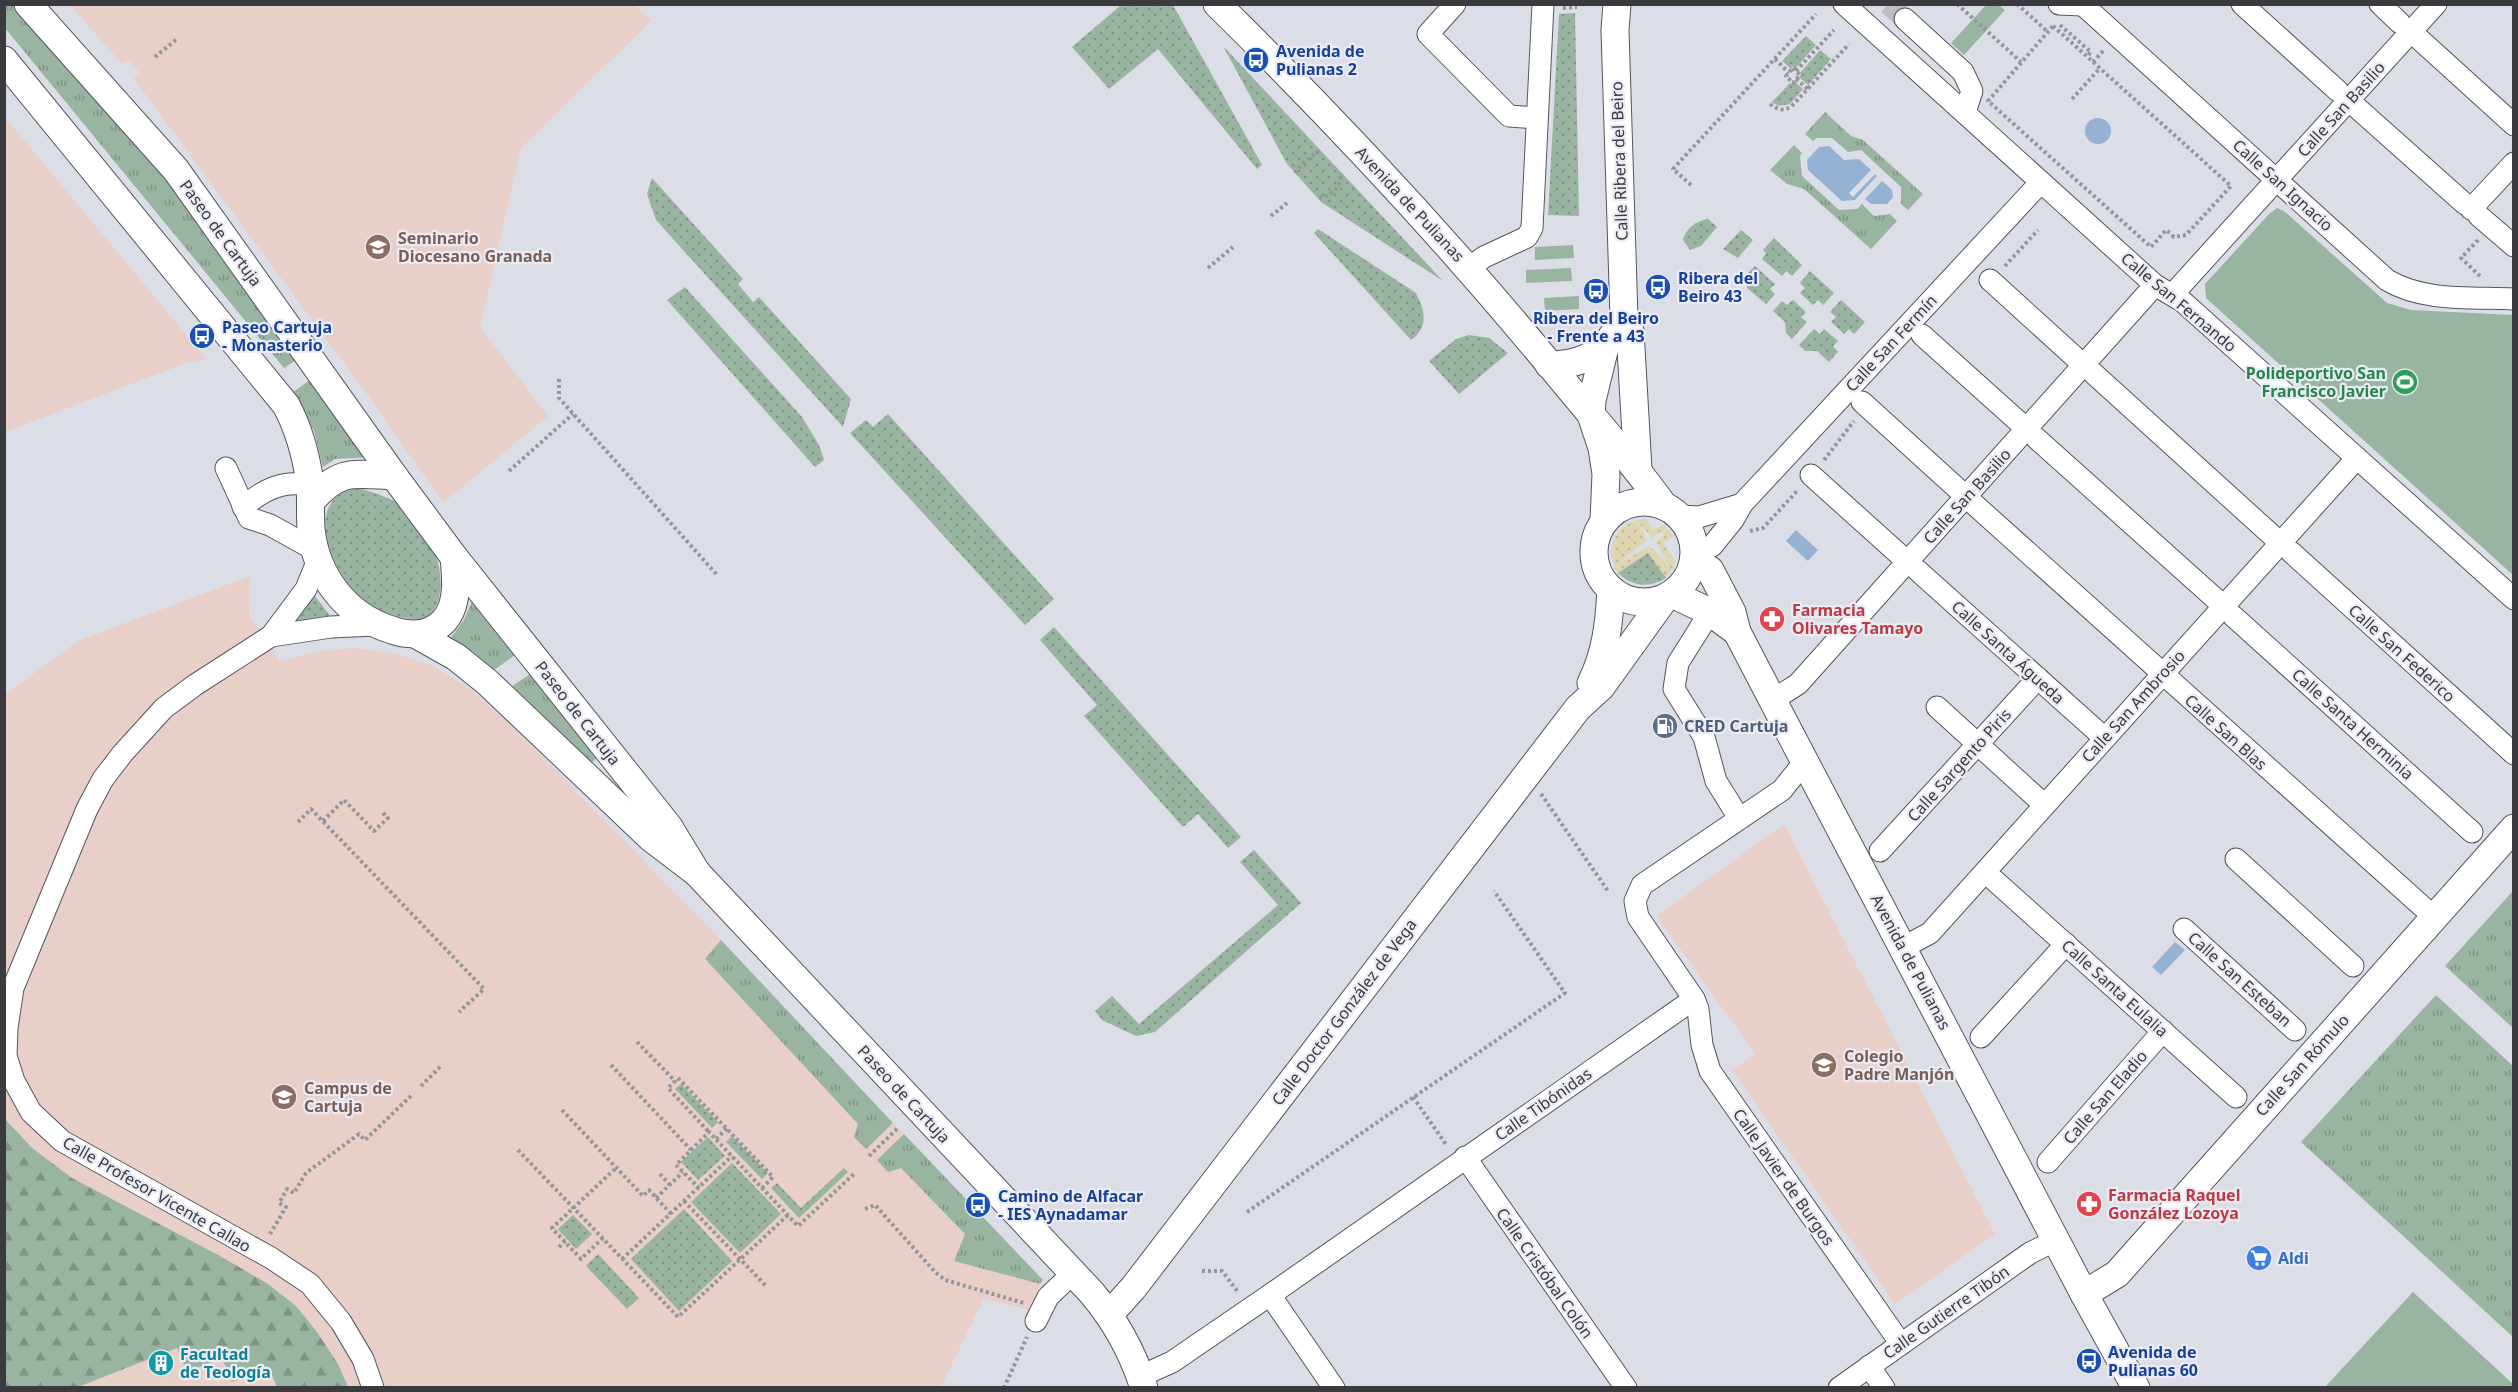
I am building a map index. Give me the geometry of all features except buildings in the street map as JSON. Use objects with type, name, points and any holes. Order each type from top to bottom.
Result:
[{"type":"main road","name":"Paseo de Cartuja","points":[[28,4],[176,170],[394,476],[454,556],[669,827],[697,873]]},
{"type":"main road","name":"Avenida de Pulianas","points":[[1217,4],[1470,268],[1672,511]]},
{"type":"main road","name":"Calle Ribera del Beiro","points":[[1617,4],[1615,30],[1624,318],[1630,331],[1638,469]]},
{"type":"main road","name":"Paseo de Cartuja","points":[[4,60],[280,397],[297,426],[315,490],[311,528],[316,556],[335,592],[374,625],[396,632],[417,634],[456,657],[487,682],[651,838],[697,873],[1073,1273],[1109,1315],[1127,1346],[1142,1382]]},
{"type":"main road","points":[[1591,415],[1605,347],[1624,318]]},
{"type":"main road","points":[[1549,364],[1563,365],[1580,362],[1605,347]]},
{"type":"main road","name":"Avenida de Pulianas","points":[[1591,415],[1605,465],[1604,521]]},
{"type":"main road","points":[[315,490],[340,476],[355,474],[394,476]]},
{"type":"main road","points":[[1642,502],[1672,511],[1688,528],[1694,556],[1689,574],[1668,596],[1645,602],[1628,600],[1611,590],[1598,573],[1593,551],[1604,521],[1625,505],[1642,502]]},
{"type":"main road","points":[[417,634],[431,631],[450,614],[455,590],[454,556]]},
{"type":"main road","name":"Avenida de Pulianas","points":[[1694,556],[1710,570],[1732,612],[1737,632],[2084,1294],[2136,1388]]},
{"type":"main road","name":"Calle Doctor González de Vega","points":[[1578,708],[1601,663],[1609,629],[1611,590]]},
{"type":"main road","name":"Avenida de Pulianas","points":[[1668,596],[1710,612],[1737,632]]},
{"type":"main road","name":"Calle Doctor González de Vega","points":[[1109,1315],[1134,1287],[1578,708],[1601,687],[1668,596]]},
{"type":"main road","name":"Calle San Rómulo","points":[[2084,1294],[2117,1274],[2514,828]]},
{"type":"street","points":[[1455,4],[1428,34],[1509,116],[1537,118]]},
{"type":"street","points":[[1470,268],[1484,257],[1527,237],[1532,228],[1543,4]]},
{"type":"street","name":"Calle San Fernando","points":[[1844,4],[2041,182],[2357,458],[2514,599]]},
{"type":"street","points":[[2242,4],[2338,90]]},
{"type":"street","points":[[2380,4],[2400,23]]},
{"type":"street","name":"Calle San Basilio","points":[[1773,700],[1798,684],[1963,494],[2164,289],[2278,180],[2436,4]]},
{"type":"street","points":[[2062,12],[2082,5]]},
{"type":"street","name":"Calle San Ignacio","points":[[2082,5],[2388,280],[2403,289],[2419,294],[2514,299]]},
{"type":"street","points":[[1905,19],[1963,72],[1972,91],[1965,112]]},
{"type":"street","points":[[2417,37],[2514,125]]},
{"type":"street","points":[[2355,106],[2514,246]]},
{"type":"street","points":[[2476,214],[2514,163]]},
{"type":"street","name":"Calle San Fermín","points":[[1694,556],[1712,546],[1733,520],[1742,504],[2041,182]]},
{"type":"street","name":"Calle San Federico","points":[[1990,280],[2514,754]]},
{"type":"street","points":[[1922,335],[2020,423]]},
{"type":"street","name":"Calle San Blas","points":[[1862,402],[2162,675],[2434,917]]},
{"type":"street","name":"Calle Santa Herminia","points":[[2036,438],[2472,832]]},
{"type":"street","name":"Calle San Ambrosio","points":[[1904,947],[1930,933],[2357,458]]},
{"type":"street","points":[[226,468],[249,518],[270,525],[316,556]]},
{"type":"street","points":[[1811,475],[1901,556]]},
{"type":"street","points":[[243,507],[260,493],[278,485],[291,482],[315,490]]},
{"type":"street","points":[[1672,511],[1699,517],[1742,504]]},
{"type":"street","name":"Calle Profesor Vicente Callao","points":[[316,556],[306,589],[271,636],[164,708],[103,779],[87,809],[60,872],[14,987],[6,1029],[6,1056],[14,1081],[32,1112],[62,1142],[271,1258],[310,1284],[341,1322],[363,1359],[373,1388]]},
{"type":"street","name":"Calle Santa Águeda","points":[[1917,570],[2100,734]]},
{"type":"street","points":[[1710,612],[1678,663],[1674,689],[1704,737],[1716,781],[1739,819]]},
{"type":"street","name":"Calle Profesor Vicente Callao","points":[[271,636],[331,627],[374,625]]},
{"type":"street","name":"Calle Sargento Piris","points":[[1880,851],[2038,678]]},
{"type":"street","points":[[1936,707],[2039,800]]},
{"type":"street","points":[[1694,999],[1638,917],[1635,901],[1642,885],[1782,790],[1805,761]]},
{"type":"street","points":[[1782,790],[1821,792]]},
{"type":"street","points":[[2236,859],[2353,966]]},
{"type":"street","name":"Calle Santa Eulalia","points":[[1994,880],[2236,1097]]},
{"type":"street","name":"Calle San Esteban","points":[[2184,929],[2295,1030]]},
{"type":"street","points":[[1981,1037],[2066,944]]},
{"type":"street","name":"Calle Tibónidas","points":[[1142,1382],[1270,1295],[1458,1155],[1694,999]]},
{"type":"street","name":"Calle Javier de Burgos","points":[[1694,999],[1698,1010],[1702,1045],[1710,1071],[1901,1344]]},
{"type":"street","name":"Calle San Eladio","points":[[2048,1162],[2163,1031]]},
{"type":"street","points":[[4,1092],[32,1112]]},
{"type":"street","name":"Calle Cristóbal Colón","points":[[1458,1155],[1626,1388]]},
{"type":"street","name":"Calle Gutierre Tibón","points":[[1839,1388],[2030,1253],[2056,1240]]},
{"type":"street","points":[[1039,1314],[1047,1297],[1073,1273]]},
{"type":"street","points":[[1270,1295],[1334,1388]]},
{"type":"street","points":[[1869,1366],[1884,1388]]},
{"type":"path","points":[[1956,4],[2021,62]]},
{"type":"path","points":[[2017,4],[2048,32]]},
{"type":"path","points":[[2062,12],[2060,24],[2091,52],[2087,56]]},
{"type":"path","points":[[1691,185],[1673,170],[1816,14]]},
{"type":"path","points":[[2053,26],[2231,186],[2186,235],[2174,237],[2166,230],[2151,247],[1988,101],[2048,32],[2053,26]]},
{"type":"path","points":[[1796,71],[1834,30]]},
{"type":"path","points":[[155,57],[177,39]]},
{"type":"path","points":[[1770,104],[1776,109],[1783,110],[1791,107],[1849,44]]},
{"type":"path","points":[[2093,62],[2105,49]]},
{"type":"path","points":[[1775,59],[1789,73]]},
{"type":"path","points":[[1793,68],[1800,75],[1792,83],[1786,76],[1789,73],[1793,68]]},
{"type":"path","points":[[2072,99],[2100,68]]},
{"type":"path","points":[[1796,79],[1808,89]]},
{"type":"path","points":[[1295,173],[1303,163],[1320,150]]},
{"type":"path","points":[[1319,198],[1335,192],[1341,173]]},
{"type":"path","points":[[1271,216],[1287,203]]},
{"type":"path","points":[[2476,214],[2461,258],[2484,279]]},
{"type":"path","points":[[2205,215],[2210,220]]},
{"type":"path","points":[[1208,268],[1233,247]]},
{"type":"path","points":[[559,379],[559,398],[718,576]]},
{"type":"path","points":[[509,471],[573,414]]},
{"type":"path","points":[[1541,794],[1608,891]]},
{"type":"path","points":[[323,821],[344,800],[374,831],[388,818],[382,812]]},
{"type":"path","points":[[298,822],[311,809],[484,989],[459,1012]]},
{"type":"path","points":[[1247,1212],[1564,993],[1494,891]]},
{"type":"path","points":[[637,1042],[678,1079],[774,1176],[762,1188]]},
{"type":"path","points":[[611,1065],[691,1150]]},
{"type":"path","points":[[421,1086],[441,1066]]},
{"type":"path","points":[[678,1079],[668,1088],[798,1226],[855,1173]]},
{"type":"path","points":[[270,1234],[286,1207],[279,1203],[287,1189],[294,1193],[306,1173],[359,1134],[365,1140],[413,1094]]},
{"type":"path","points":[[1413,1097],[1458,1155]]},
{"type":"path","points":[[562,1110],[643,1196],[649,1190],[671,1214]]},
{"type":"path","points":[[716,1139],[728,1128]]},
{"type":"path","points":[[869,1156],[898,1128]]},
{"type":"path","points":[[699,1188],[676,1164],[709,1132]]},
{"type":"path","points":[[518,1150],[678,1317],[788,1215]]},
{"type":"path","points":[[622,1259],[732,1156]]},
{"type":"path","points":[[603,1239],[581,1259],[552,1228],[616,1168]]},
{"type":"path","points":[[656,1198],[683,1172]]},
{"type":"path","points":[[660,1174],[670,1185]]},
{"type":"path","points":[[684,1201],[767,1287]]},
{"type":"path","points":[[865,1209],[875,1205],[935,1272],[945,1280],[1039,1314],[1004,1388]]},
{"type":"path","points":[[559,1247],[565,1241]]},
{"type":"path","points":[[1202,1271],[1222,1271],[1241,1297]]},
{"type":"shaded area","name":"Seminario Diocesano Granada","points":[[70,5],[636,5],[651,21],[521,148],[480,327],[548,416],[443,503],[375,405],[134,79],[139,72],[129,60],[122,64]]},
{"type":"shaded area","points":[[4,116],[206,359],[186,363],[5,432]]},
{"type":"shaded area","name":"Campus de Cartuja","points":[[250,576],[249,615],[280,662],[316,651],[354,648],[393,653],[431,665],[472,690],[529,743],[721,940],[705,960],[859,1124],[866,1149],[893,1123],[904,1134],[877,1160],[901,1168],[965,1234],[955,1261],[1040,1284],[1031,1311],[984,1298],[941,1387],[5,1387],[4,695],[78,641]]},
{"type":"shaded area","name":"Colegio Padre Manjón","points":[[1784,824],[1995,1234],[1895,1304],[1732,1070],[1755,1054],[1657,916]]},
{"type":"green space","points":[[1987,4],[1999,5],[2005,10],[1964,55],[1951,43]]},
{"type":"green space","points":[[4,5],[14,5],[157,164],[299,358],[284,368],[5,28]]},
{"type":"green space","points":[[1121,5],[1173,5],[1262,165],[1257,169],[1158,49],[1109,89],[1072,47]]},
{"type":"green space","points":[[1575,13],[1579,216],[1548,215],[1559,14]]},
{"type":"green space","points":[[1806,36],[1816,45],[1795,69],[1793,66],[1791,69],[1782,61]]},
{"type":"green space","points":[[1223,46],[1443,281],[1321,202],[1287,164]]},
{"type":"green space","points":[[1820,50],[1831,59],[1808,85],[1799,77],[1800,73]]},
{"type":"green space","points":[[1795,82],[1803,89],[1790,104],[1778,106],[1772,102],[1790,83],[1793,85]]},
{"type":"green space","points":[[1825,112],[1851,136],[1863,140],[1923,194],[1908,210],[1901,204],[1901,187],[1861,150],[1848,152],[1832,138],[1817,138],[1813,141],[1805,134]]},
{"type":"green space","points":[[1794,145],[1802,153],[1800,156],[1802,176],[1839,210],[1857,209],[1862,204],[1874,216],[1890,214],[1897,221],[1871,249],[1804,189],[1787,184],[1770,170]]},
{"type":"green space","points":[[652,178],[743,279],[738,284],[753,302],[759,297],[851,399],[843,427],[656,220],[647,194]]},
{"type":"green space","name":"Polideportivo San Francisco Javier","points":[[2277,208],[2284,211],[2387,303],[2411,310],[2513,315],[2513,575],[2206,298],[2205,284]]},
{"type":"green space","points":[[1708,219],[1717,227],[1701,246],[1690,250],[1683,240],[1686,232],[1699,221]]},
{"type":"green space","points":[[1318,229],[1416,293],[1424,318],[1417,335],[1411,340],[1314,233]]},
{"type":"green space","points":[[1741,230],[1753,240],[1738,258],[1723,249]]},
{"type":"green space","points":[[1774,238],[1802,265],[1792,276],[1786,271],[1782,276],[1762,259],[1766,253],[1763,250]]},
{"type":"green space","points":[[1573,245],[1574,258],[1535,260],[1535,247]]},
{"type":"green space","points":[[1755,266],[1775,284],[1770,289],[1775,294],[1766,304],[1747,288],[1745,276]]},
{"type":"green space","points":[[1571,268],[1572,281],[1526,283],[1526,270]]},
{"type":"green space","points":[[1810,271],[1834,293],[1823,305],[1818,300],[1813,305],[1800,293],[1805,288],[1800,283]]},
{"type":"green space","points":[[685,287],[802,417],[819,445],[824,460],[815,467],[667,300]]},
{"type":"green space","points":[[1579,296],[1579,309],[1545,311],[1544,298]]},
{"type":"green space","points":[[1793,300],[1806,312],[1801,317],[1807,322],[1792,339],[1786,333],[1785,322],[1773,311],[1782,301],[1787,305]]},
{"type":"green space","points":[[1841,300],[1865,322],[1854,334],[1849,329],[1844,334],[1831,322],[1836,317],[1830,312]]},
{"type":"green space","points":[[1814,329],[1820,334],[1824,329],[1838,341],[1833,346],[1838,352],[1829,362],[1817,351],[1805,351],[1799,345]]},
{"type":"green space","points":[[1469,335],[1489,338],[1508,353],[1459,394],[1429,361],[1456,339]]},
{"type":"green space","points":[[313,378],[371,457],[335,459],[323,467],[314,431],[293,392]]},
{"type":"green space","points":[[888,414],[1054,599],[1025,625],[850,433],[866,420],[873,427]]},
{"type":"green space","points":[[358,488],[385,497],[404,508],[433,548],[441,585],[436,606],[422,619],[410,619],[390,614],[365,601],[349,585],[339,570],[326,536],[325,520],[330,505],[340,494]]},
{"type":"green space","points":[[1648,553],[1666,578],[1647,585],[1629,581],[1618,573]]},
{"type":"green space","points":[[314,595],[332,618],[292,624]]},
{"type":"green space","points":[[473,598],[518,653],[494,670],[473,652],[450,639],[464,620]]},
{"type":"green space","points":[[1054,627],[1241,837],[1228,848],[1198,814],[1183,827],[1084,716],[1097,705],[1040,640]]},
{"type":"green space","points":[[533,672],[598,757],[590,764],[511,687]]},
{"type":"green space","points":[[1254,850],[1301,903],[1155,1032],[1136,1036],[1102,1020],[1095,1011],[1112,996],[1139,1024],[1278,905],[1240,862]]},
{"type":"green space","points":[[2513,891],[2513,1028],[2445,966]]},
{"type":"green space","points":[[721,940],[893,1123],[866,1149],[854,1137],[858,1124],[705,959]]},
{"type":"green space","points":[[2436,995],[2513,1066],[2513,1337],[2301,1142]]},
{"type":"green space","points":[[681,1084],[718,1122],[712,1128],[675,1089]]},
{"type":"green space","points":[[4,1118],[32,1148],[72,1178],[268,1284],[296,1306],[317,1332],[338,1364],[348,1387],[277,1387],[269,1368],[232,1382],[222,1358],[187,1372],[177,1348],[78,1387],[5,1387]]},
{"type":"green space","points":[[904,1134],[1043,1280],[1040,1284],[954,1261],[965,1234],[901,1168],[888,1172],[877,1160]]},
{"type":"green space","points":[[732,1136],[768,1173],[762,1179],[726,1142]]},
{"type":"green space","points":[[708,1137],[725,1156],[698,1180],[681,1162]]},
{"type":"green space","points":[[732,1163],[781,1214],[740,1253],[691,1202]]},
{"type":"green space","points":[[844,1168],[848,1172],[799,1218],[771,1188],[777,1183],[801,1208]]},
{"type":"green space","points":[[684,1209],[732,1261],[679,1311],[631,1259]]},
{"type":"green space","points":[[573,1215],[592,1234],[576,1249],[558,1229]]},
{"type":"green space","points":[[598,1254],[639,1298],[627,1309],[586,1266]]},
{"type":"green space","points":[[2413,1292],[2513,1384],[2510,1387],[2325,1387]]},
{"type":"sand","points":[[1646,519],[1653,530],[1663,525],[1674,536],[1663,543],[1676,563],[1666,578],[1648,553],[1618,573],[1614,564],[1612,545],[1620,530],[1636,521]],"holes":[[[1638,522],[1652,537],[1667,530],[1656,542],[1670,568],[1650,546],[1618,564],[1647,540]]]},
{"type":"water","points":[[2098,118],[2107,122],[2111,131],[2107,140],[2098,144],[2089,140],[2085,131],[2089,122]]},
{"type":"water","points":[[1829,146],[1844,160],[1859,159],[1871,170],[1849,193],[1853,197],[1875,174],[1877,176],[1855,200],[1842,201],[1808,170],[1807,160],[1819,147]]},
{"type":"water","points":[[1882,181],[1892,190],[1893,197],[1887,204],[1871,204],[1865,199]]},
{"type":"water","points":[[1796,530],[1818,550],[1808,561],[1786,541]]},
{"type":"water","points":[[2175,942],[2185,950],[2161,975],[2152,967]]},
{"type":"tunnel","points":[[1888,4],[1905,19]]},
{"type":"place","name":"Avenida de Pulianas 2","points":[[1256,60]]},
{"type":"place","name":"Seminario Diocesano Granada","points":[[378,247]]},
{"type":"place","name":"Ribera del Beiro 43","points":[[1658,287]]},
{"type":"place","name":"Ribera del Beiro - Frente a 43","points":[[1596,291]]},
{"type":"place","name":"Paseo Cartuja - Monasterio","points":[[202,336]]},
{"type":"place","name":"Polideportivo San Francisco Javier","points":[[2405,382]]},
{"type":"place","name":"Farmacia Olivares Tamayo","points":[[1772,619]]},
{"type":"place","name":"CRED Cartuja","points":[[1665,726]]},
{"type":"place","name":"Colegio Padre Manjón","points":[[1824,1065]]},
{"type":"place","name":"Campus de Cartuja","points":[[284,1097]]},
{"type":"place","name":"Farmacia Raquel González Lozoya","points":[[2089,1204]]},
{"type":"place","name":"Camino de Alfacar - IES Aynadamar","points":[[978,1205]]},
{"type":"place","name":"Aldi","points":[[2259,1258]]},
{"type":"place","name":"Avenida de Pulianas 60","points":[[2089,1361]]},
{"type":"place","name":"Facultad de Teología","points":[[161,1363]]}]
